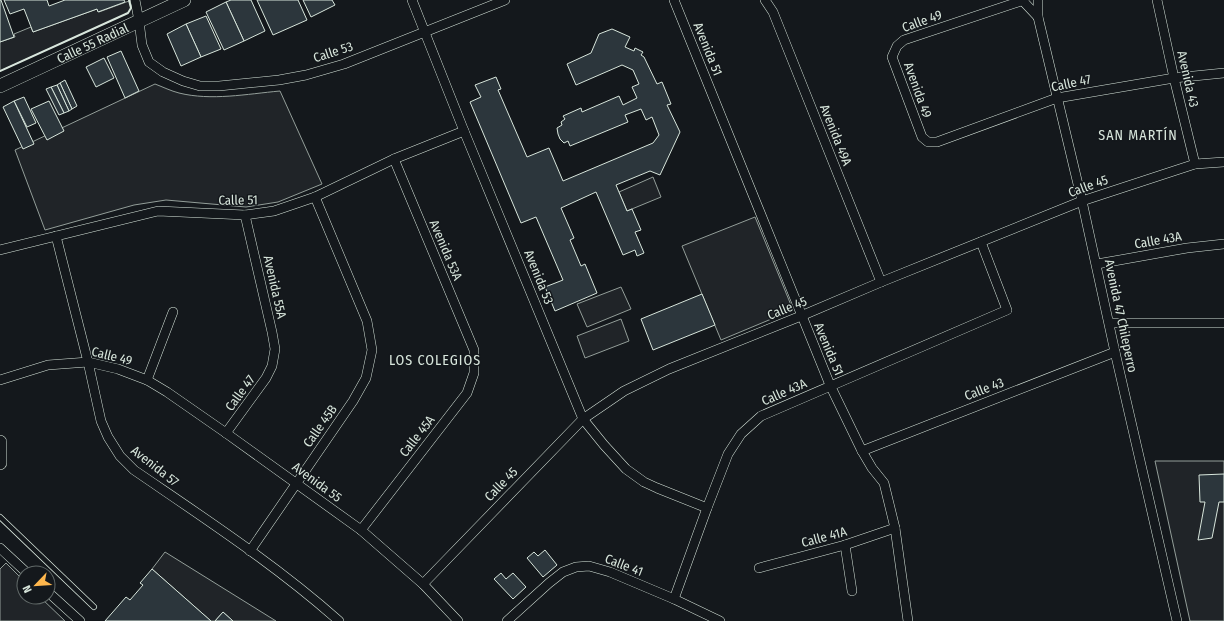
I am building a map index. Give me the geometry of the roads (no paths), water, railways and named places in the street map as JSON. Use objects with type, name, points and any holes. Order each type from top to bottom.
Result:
[{"type":"main road","name":"Calle 55 Radial","points":[[0,86],[184,0]]},
{"type":"main road","points":[[0,442],[0,464]]},
{"type":"street","points":[[135,0],[139,21]]},
{"type":"street","name":"Avenida 53","points":[[412,0],[464,131],[583,418],[604,445],[626,469],[644,482],[656,488],[707,508]]},
{"type":"street","name":"Calle 53","points":[[139,21],[142,45],[149,62],[163,72],[183,81],[200,86],[219,86],[279,80],[306,75],[344,64],[505,0]]},
{"type":"street","name":"Avenida 51","points":[[674,0],[830,386],[872,468],[884,483],[895,528],[908,621]]},
{"type":"street","name":"Avenida 49A","points":[[765,0],[773,12],[881,282]]},
{"type":"street","points":[[1023,0],[1038,17]]},
{"type":"street","name":"Calle 49","points":[[897,46],[904,40],[1023,0]]},
{"type":"street","name":"Avenida 47 Chileperro","points":[[1038,0],[1038,17],[1097,264],[1115,352],[1177,621]]},
{"type":"street","name":"Avenida 43","points":[[1157,0],[1174,78],[1196,164]]},
{"type":"street","name":"Avenida 49","points":[[897,46],[892,57],[922,137],[928,142]]},
{"type":"street","name":"Calle 47","points":[[928,142],[937,142],[1057,98],[1174,78],[1224,73]]},
{"type":"street","name":"Calle 51","points":[[0,250],[158,211],[245,215],[274,211],[314,197],[394,159],[464,131]]},
{"type":"street","name":"Avenida 53A","points":[[394,159],[474,350]]},
{"type":"street","name":"Calle 45","points":[[423,584],[583,418],[624,391],[663,372],[1082,201],[1196,164],[1224,162]]},
{"type":"street","name":"Calle 45B","points":[[250,551],[353,401],[366,378],[372,350],[367,321],[314,197]]},
{"type":"street","name":"Avenida 55A","points":[[245,215],[272,332],[275,349],[272,366]]},
{"type":"street","name":"Avenida 57","points":[[56,236],[88,362],[101,421],[108,437],[120,456],[134,470],[250,551],[311,596],[339,621]]},
{"type":"street","name":"Calle 43A","points":[[674,599],[728,454],[741,434],[761,416],[1007,310],[981,242]]},
{"type":"street","name":"Calle 43A","points":[[1097,264],[1187,248],[1224,244]]},
{"type":"street","points":[[147,380],[173,312]]},
{"type":"street","points":[[1110,323],[1224,322]]},
{"type":"street","name":"Calle 45A","points":[[361,530],[467,393],[474,373],[474,350]]},
{"type":"street","name":"Calle 43","points":[[862,450],[1115,352]]},
{"type":"street","name":"Calle 49","points":[[0,380],[48,365],[88,362],[118,369],[147,380]]},
{"type":"street","name":"Calle 47","points":[[226,433],[266,378],[272,366]]},
{"type":"street","name":"Avenida 55","points":[[147,380],[226,433],[361,530],[423,584],[458,621]]},
{"type":"street","name":"Calle 41A","points":[[759,568],[845,545],[895,528]]},
{"type":"street","points":[[845,545],[852,591]]},
{"type":"street","points":[[0,548],[18,565]]},
{"type":"street","name":"Calle 41","points":[[507,621],[563,572],[576,567],[589,566],[610,572],[674,599],[720,621]]},
{"type":"street","points":[[56,599],[80,621]]},
{"type":"lane","points":[[0,517],[94,607]]},
{"type":"district","name":"SAN MARTÍN","points":[[1138,135]]},
{"type":"district","name":"LOS COLEGIOS","points":[[435,360]]}]
